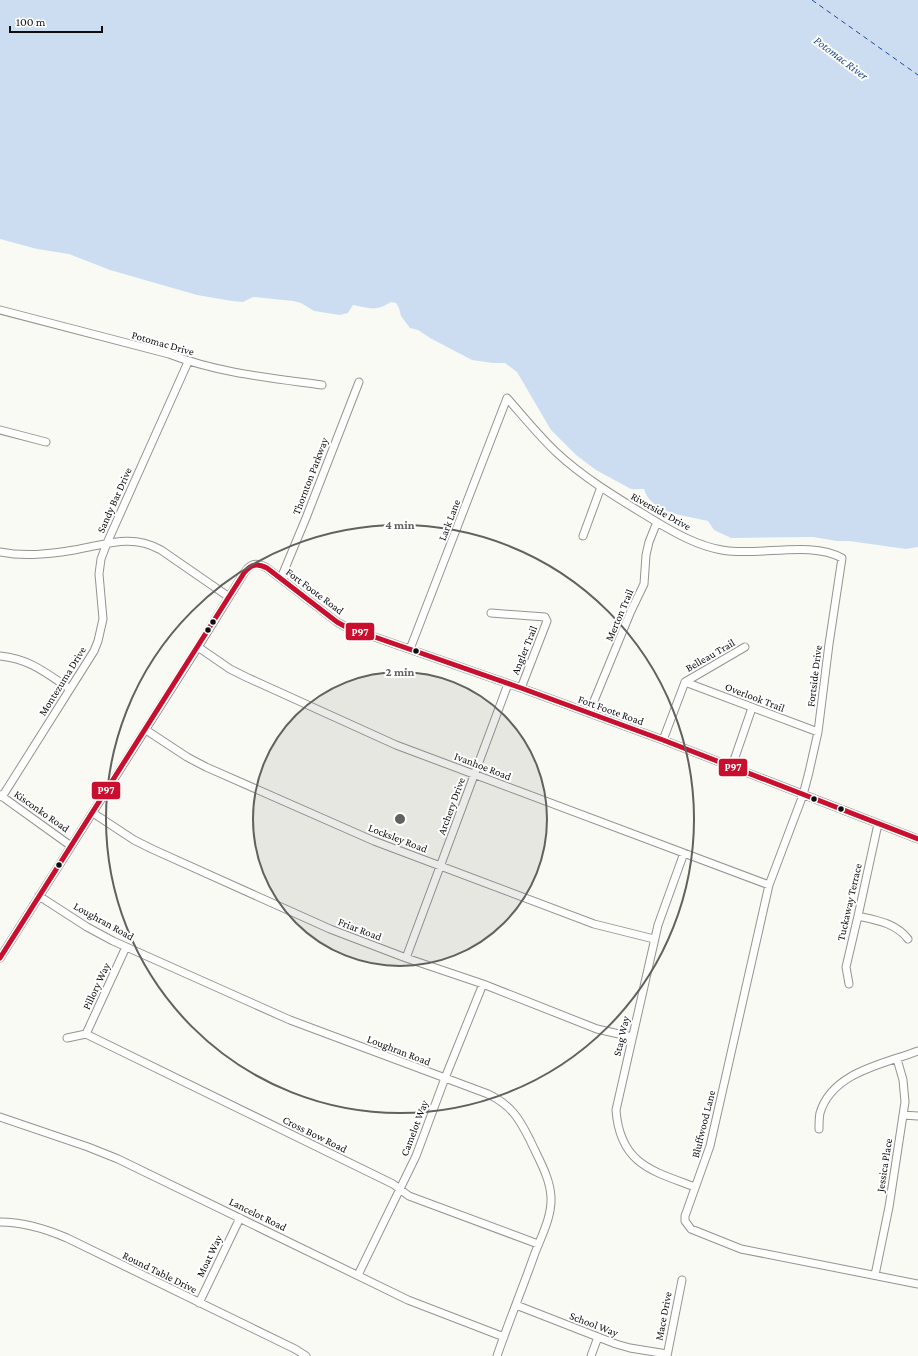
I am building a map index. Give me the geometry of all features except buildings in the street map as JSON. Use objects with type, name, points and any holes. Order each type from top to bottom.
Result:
[{"type":"street","name":"Potomac Drive","points":[[0,310],[169,354],[188,362],[251,375],[322,384]]},
{"type":"street","name":"Sandy Bar Drive","points":[[107,543],[188,362]]},
{"type":"street","name":"Thornton Parkway","points":[[281,578],[359,382]]},
{"type":"street","name":"Riverside Drive","points":[[507,398],[556,452],[601,487],[662,526],[696,542],[722,550],[745,552],[810,550],[831,554],[842,558]]},
{"type":"street","name":"Lark Lane","points":[[410,649],[507,398]]},
{"type":"street","points":[[0,430],[46,442]]},
{"type":"street","points":[[583,536],[601,487]]},
{"type":"street","name":"Merton Trail","points":[[590,713],[631,611],[644,584],[646,555],[649,542],[657,522]]},
{"type":"street","name":"Sandy Bar Drive","points":[[107,543],[130,540],[153,546],[229,597]]},
{"type":"street","points":[[0,552],[14,555],[42,555],[76,550],[107,543]]},
{"type":"street","name":"Montezuma Drive","points":[[1,796],[94,651],[103,619],[99,574],[101,559],[107,543]]},
{"type":"street","name":"Fortside Drive","points":[[803,795],[818,732],[842,558]]},
{"type":"street","name":"Fort Foote Road","points":[[0,958],[146,730],[244,573],[252,564],[256,563],[281,578],[337,622],[364,634],[521,688],[663,740],[918,839]]},
{"type":"street","name":"Angler Trail","points":[[491,613],[545,617],[547,621],[521,688]]},
{"type":"street","name":"Ivanhoe Road","points":[[198,647],[230,669],[246,677],[396,745],[769,885]]},
{"type":"street","name":"Belleau Trail","points":[[685,682],[745,647]]},
{"type":"street","points":[[0,656],[17,658],[34,665],[70,689]]},
{"type":"street","points":[[663,740],[685,682]]},
{"type":"street","name":"Overlook Trail","points":[[685,682],[818,732]]},
{"type":"street","name":"Archery Drive","points":[[406,958],[508,684]]},
{"type":"street","points":[[732,766],[752,708]]},
{"type":"street","name":"Locksley Road","points":[[146,730],[187,757],[206,767],[363,837],[594,924],[654,939]]},
{"type":"street","name":"Bluffwood Lane","points":[[803,795],[769,885],[710,1146],[685,1216],[685,1221],[687,1226],[695,1232],[742,1248],[918,1284]]},
{"type":"street","name":"Kisconko Road","points":[[1,796],[71,846]]},
{"type":"street","name":"Friar Road","points":[[92,813],[134,840],[187,866],[330,929],[406,958],[483,984],[597,1029],[632,1037]]},
{"type":"street","name":"Tuckaway Terrace","points":[[849,984],[846,967],[878,824]]},
{"type":"street","name":"Stag Way","points":[[684,853],[654,939],[616,1110],[617,1120],[623,1140],[634,1157],[655,1172],[696,1187]]},
{"type":"street","name":"Loughran Road","points":[[39,896],[87,927],[126,947],[290,1020],[497,1098],[510,1108],[520,1122],[544,1170],[550,1188],[551,1206],[497,1356]]},
{"type":"street","points":[[858,916],[891,925],[908,939]]},
{"type":"street","name":"Pillory Way","points":[[86,1034],[126,947]]},
{"type":"street","name":"Camelot Way","points":[[358,1275],[420,1145],[483,984]]},
{"type":"street","points":[[67,1038],[86,1034]]},
{"type":"street","name":"Cross Bow Road","points":[[86,1034],[393,1184],[409,1196],[538,1244]]},
{"type":"street","points":[[819,1129],[820,1114],[827,1099],[835,1089],[847,1079],[861,1071],[918,1052]]},
{"type":"street","name":"Jessica Place","points":[[875,1275],[889,1207],[905,1102],[903,1080],[897,1059]]},
{"type":"street","points":[[903,1115],[918,1116]]},
{"type":"street","name":"Lancelot Road","points":[[0,1117],[104,1153],[408,1300],[504,1337]]},
{"type":"street","name":"Moat Way","points":[[199,1303],[240,1218]]},
{"type":"street","name":"Round Table Drive","points":[[0,1222],[28,1225],[55,1233],[306,1356]]},
{"type":"street","name":"Mace Drive","points":[[667,1355],[682,1280]]},
{"type":"street","name":"School Way","points":[[516,1306],[630,1348],[667,1355]]},
{"type":"street","points":[[591,1356],[598,1337]]},
{"type":"water","name":"Potomac River","points":[[0,0],[918,0],[918,547],[906,549],[813,537],[731,538],[714,530],[708,521],[662,509],[650,500],[644,489],[631,489],[596,470],[576,455],[551,430],[517,372],[505,363],[472,360],[418,330],[410,328],[401,316],[396,303],[391,302],[376,308],[353,305],[348,313],[340,315],[314,311],[301,303],[293,301],[253,297],[243,302],[232,301],[197,295],[110,270],[69,254],[37,249],[0,239]]},
{"type":"ferry route","points":[[812,0],[918,75]]},
{"type":"transit line","name":"P97","points":[[0,958],[244,573],[254,565],[260,565],[267,568],[337,622],[346,627],[521,688],[663,740],[918,839]]}]
